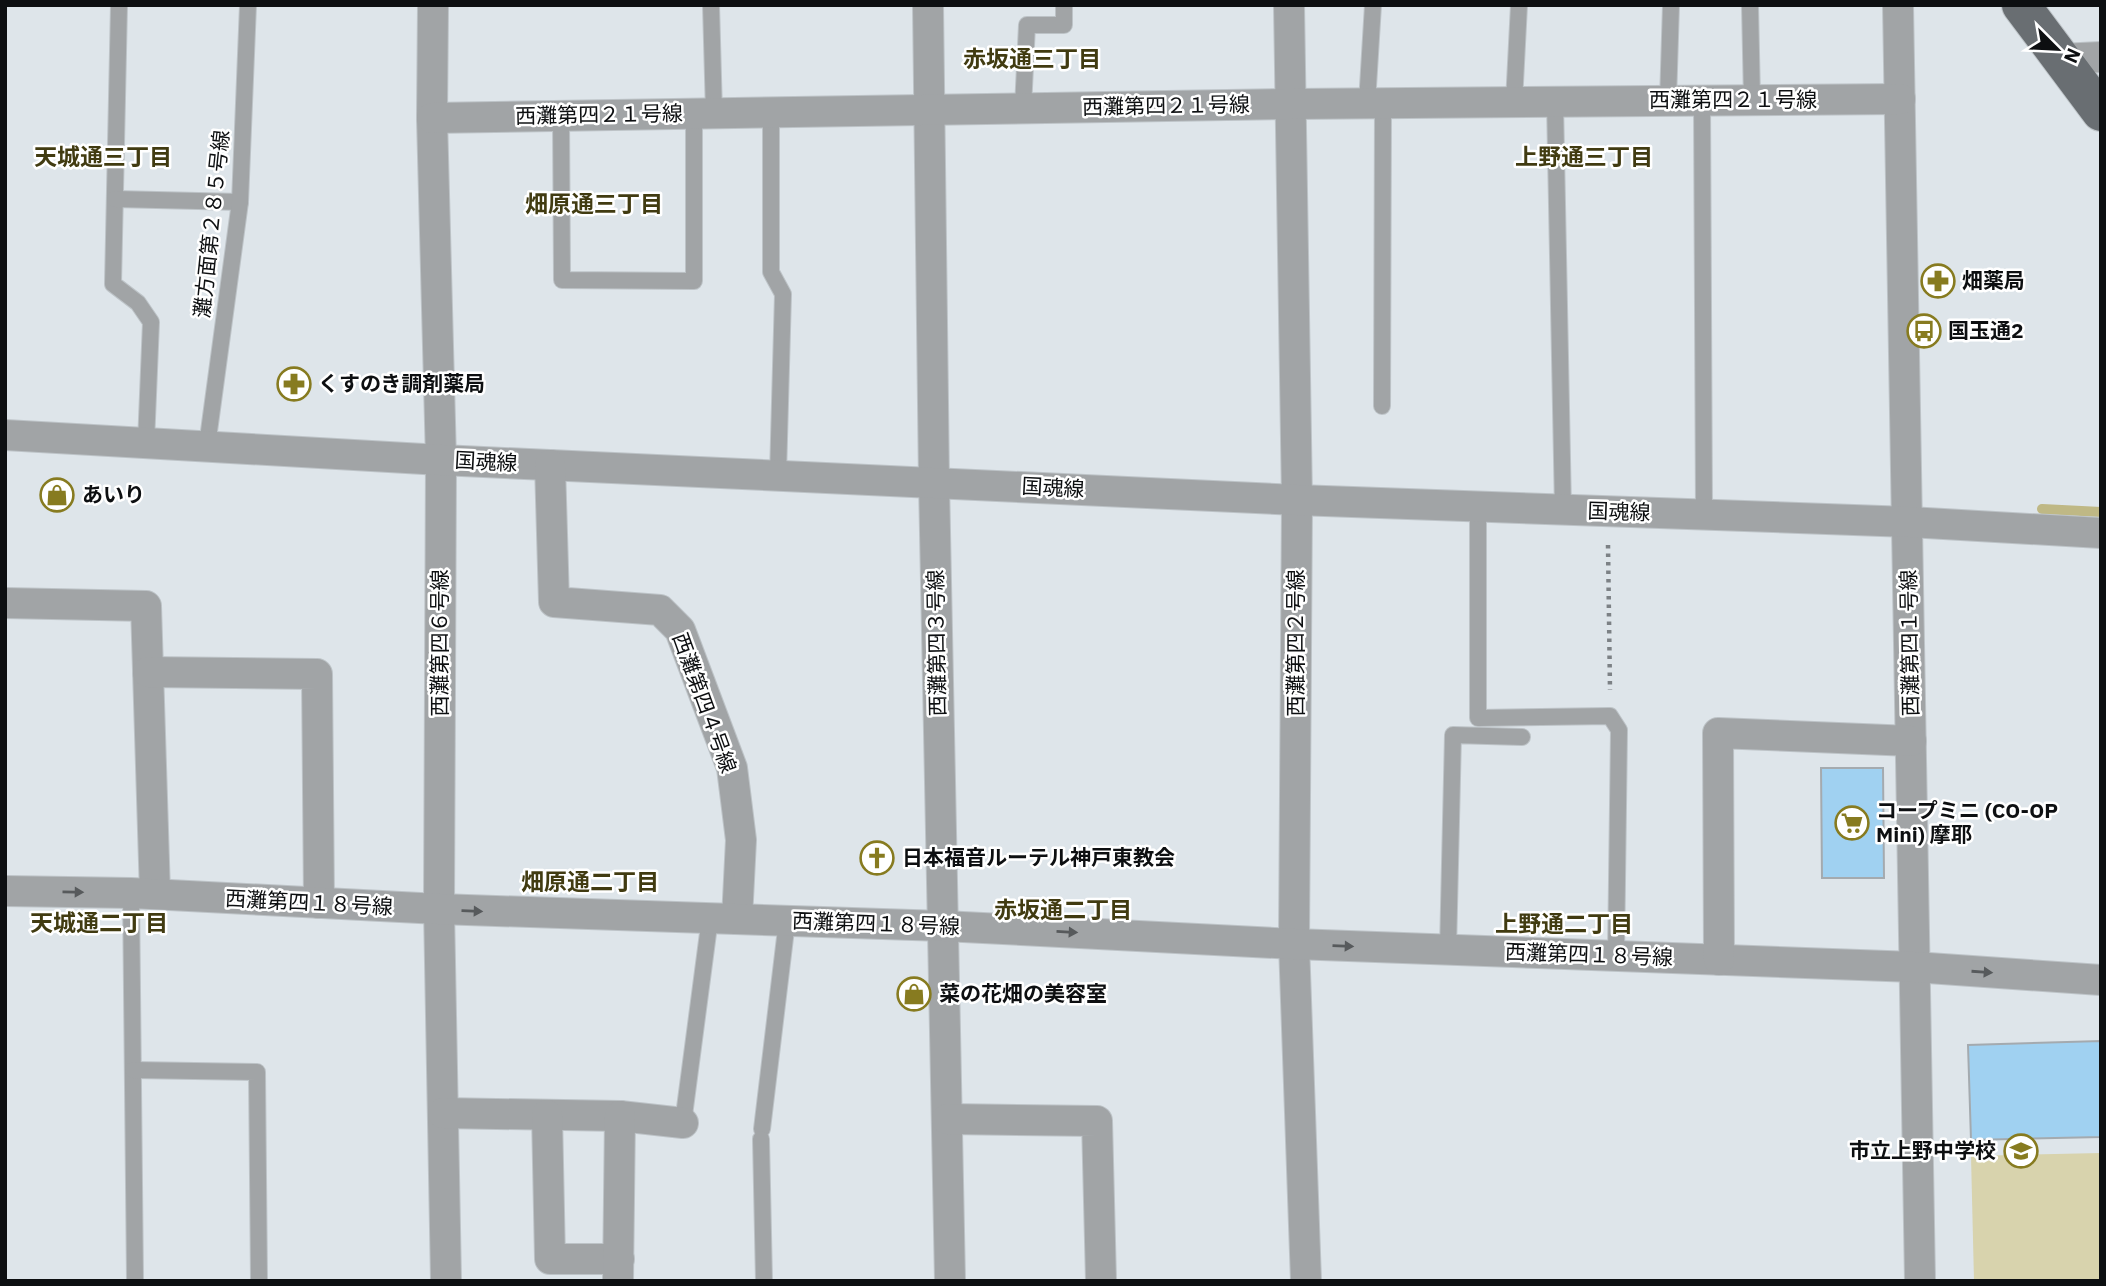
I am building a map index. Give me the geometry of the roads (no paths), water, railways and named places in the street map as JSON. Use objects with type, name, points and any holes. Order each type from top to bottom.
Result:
[{"type":"main road","points":[[2021,5],[2101,113]]},
{"type":"street","name":"西灘第四６号線","points":[[433,5],[432,118],[441,460],[439,909],[446,1281]]},
{"type":"street","name":"西灘第四３号線","points":[[928,5],[934,482],[950,1281]]},
{"type":"street","name":"西灘第四２号線","points":[[1289,5],[1297,500],[1294,944],[1306,1281]]},
{"type":"street","name":"西灘第四１号線","points":[[1898,5],[1920,1281]]},
{"type":"street","points":[[2061,59],[2101,57]]},
{"type":"street","name":"西灘第四２１号線","points":[[432,118],[1292,104],[1900,99]]},
{"type":"street","name":"国魂線","points":[[5,435],[441,460],[1297,500],[1909,522],[2101,533]]},
{"type":"street","name":"西灘第四４号線","points":[[550,465],[554,602],[660,610],[680,630],[732,768],[741,840],[723,919]]},
{"type":"street","points":[[5,603],[146,606],[148,672],[144,894]]},
{"type":"street","points":[[148,672],[317,674],[318,903]]},
{"type":"street","points":[[1719,960],[1718,733],[1911,741]]},
{"type":"street","name":"西灘第四１８号線","points":[[5,891],[144,894],[439,909],[943,926],[1294,944],[1914,967],[2101,980]]},
{"type":"street","points":[[443,1113],[620,1116],[683,1123]]},
{"type":"street","points":[[547,1115],[550,1259],[619,1270],[620,1116]]},
{"type":"street","points":[[947,1119],[1097,1121],[1101,1281]]},
{"type":"lane","points":[[119,5],[113,284],[138,303],[151,322],[146,443]]},
{"type":"lane","name":"灘方面第２８５号線","points":[[208,446],[240,202],[248,5]]},
{"type":"lane","points":[[561,116],[562,280],[694,281],[711,5]]},
{"type":"lane","points":[[1023,108],[1027,25],[1063,25],[1064,5]]},
{"type":"lane","points":[[1373,5],[1382,407]]},
{"type":"lane","points":[[1514,102],[1519,5]]},
{"type":"lane","points":[[1668,101],[1671,5]]},
{"type":"lane","points":[[1750,5],[1752,100]]},
{"type":"lane","points":[[1702,101],[1704,515]]},
{"type":"lane","points":[[1555,102],[1563,510]]},
{"type":"lane","points":[[771,112],[771,272],[783,294],[778,475]]},
{"type":"lane","points":[[115,199],[240,202]]},
{"type":"lane","points":[[1478,507],[1478,718],[1610,716],[1619,730],[1616,956]]},
{"type":"lane","points":[[1448,950],[1453,735],[1522,737]]},
{"type":"lane","points":[[135,1281],[134,1070],[144,894]]},
{"type":"lane","points":[[683,1123],[723,919]]},
{"type":"lane","points":[[764,1281],[762,1134],[787,921]]},
{"type":"lane","points":[[134,1070],[257,1072],[259,1281]]},
{"type":"waterway","points":[[2042,509],[2101,512]]},
{"type":"place","name":"畑薬局","points":[[1938,281]]},
{"type":"place","name":"国玉通2","points":[[1924,331]]},
{"type":"place","name":"くすのき調剤薬局","points":[[294,384]]},
{"type":"place","name":"あいり","points":[[57,495]]},
{"type":"place","name":"コープミニ (CO-OP Mini) 摩耶","points":[[1852,823]]},
{"type":"place","name":"日本福音ルーテル神戸東教会","points":[[877,858]]},
{"type":"place","name":"菜の花畑の美容室","points":[[914,994]]},
{"type":"place","name":"市立上野中学校","points":[[2021,1151]]},
{"type":"district","name":"赤坂通三丁目","points":[[1032,59]]},
{"type":"district","name":"天城通三丁目","points":[[103,157]]},
{"type":"district","name":"上野通三丁目","points":[[1584,157]]},
{"type":"district","name":"畑原通三丁目","points":[[594,204]]},
{"type":"district","name":"畑原通二丁目","points":[[590,882]]},
{"type":"district","name":"赤坂通二丁目","points":[[1063,910]]},
{"type":"district","name":"天城通二丁目","points":[[99,923]]},
{"type":"district","name":"上野通二丁目","points":[[1564,924]]}]
